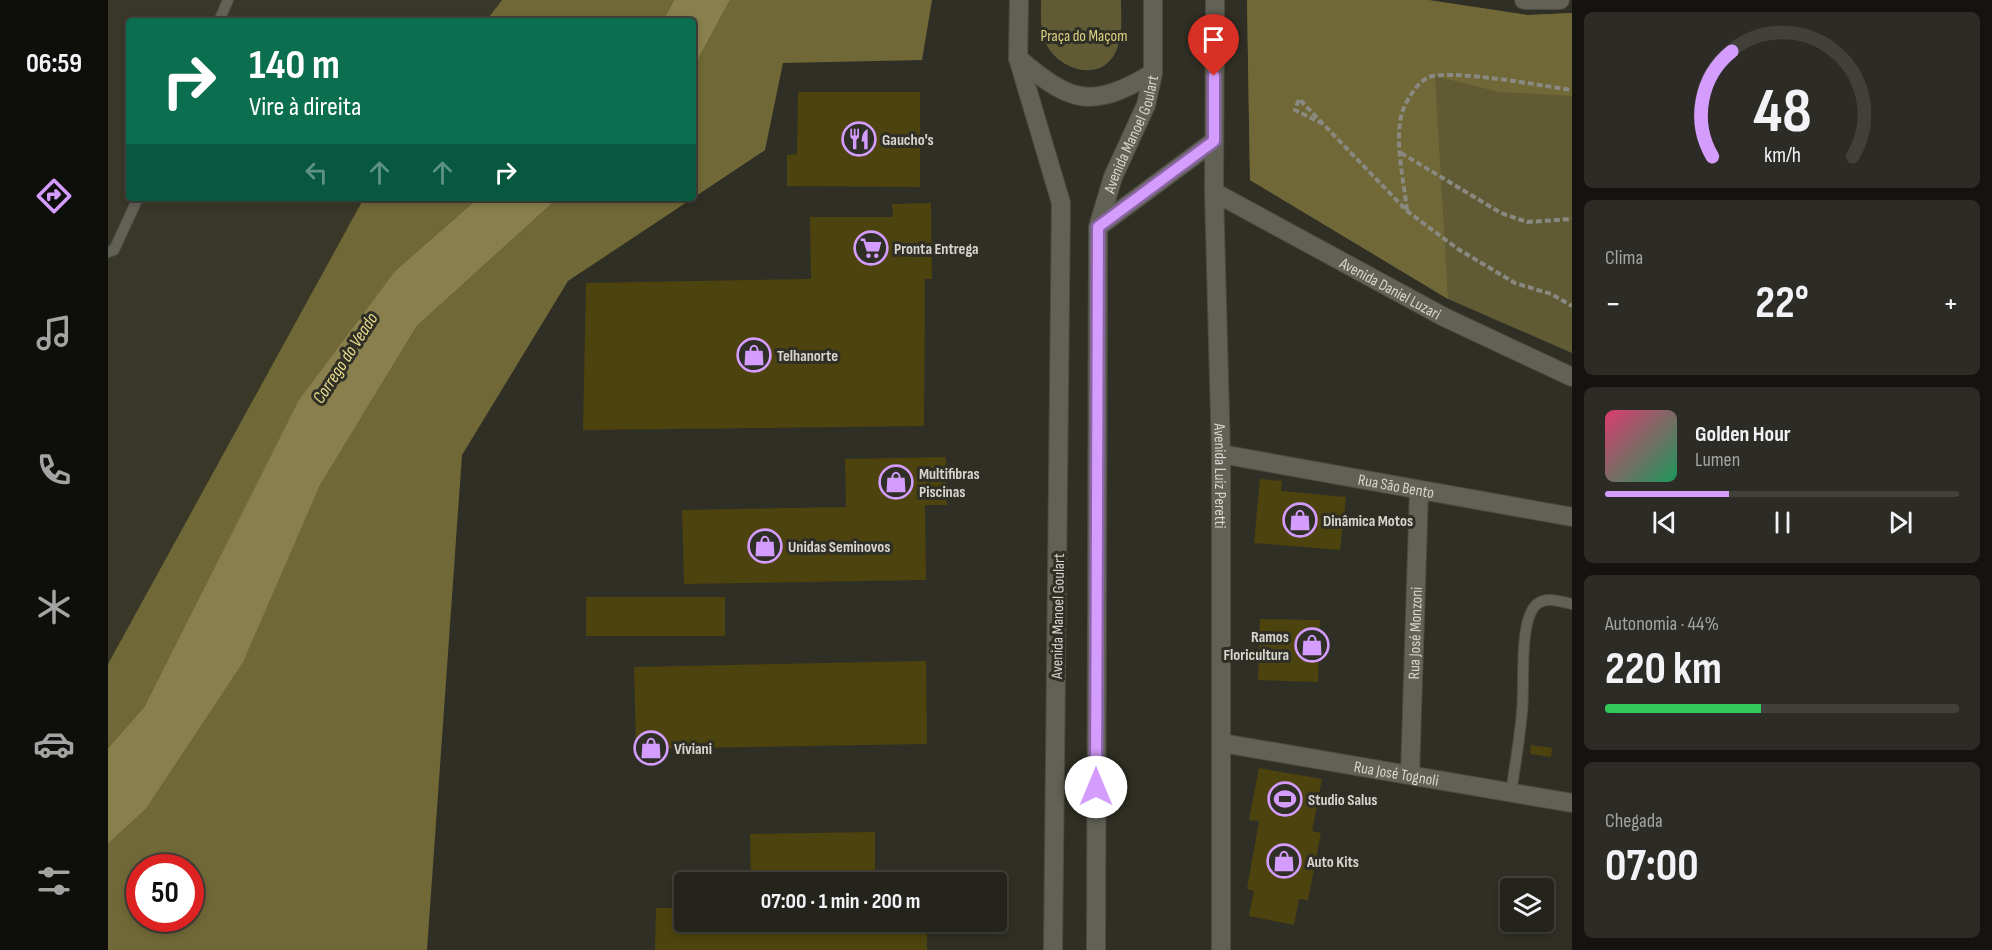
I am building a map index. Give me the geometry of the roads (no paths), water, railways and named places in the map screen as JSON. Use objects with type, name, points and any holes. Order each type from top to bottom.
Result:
[{"type":"street","name":"Avenida Manoel Goulart","points":[[1019,0],[1018,58],[1061,203],[1053,950]]},
{"type":"street","name":"Avenida Manoel Goulart","points":[[1096,950],[1098,227],[1113,177],[1146,105],[1153,73],[1153,0]]},
{"type":"street","name":"Avenida Luiz Peretti","points":[[1215,0],[1214,192],[1221,454],[1221,950]]},
{"type":"street","points":[[1528,0],[1560,0]]},
{"type":"street","points":[[1018,58],[1058,89],[1079,98],[1102,96],[1127,88],[1153,73]]},
{"type":"street","points":[[1098,227],[1214,141]]},
{"type":"street","name":"Avenida Daniel Luzari","points":[[1214,192],[1444,317],[1572,377]]},
{"type":"street","name":"Rua São Bento","points":[[1221,454],[1572,518]]},
{"type":"street","name":"Rua José Monzoni","points":[[1410,775],[1419,490]]},
{"type":"street","name":"Rua José Tognoli","points":[[1222,743],[1572,803]]},
{"type":"lane","points":[[220,18],[228,0]]},
{"type":"lane","points":[[108,252],[114,250],[137,201]]},
{"type":"lane","points":[[1511,793],[1523,709],[1521,666],[1531,612],[1537,603],[1547,599],[1572,604]]},
{"type":"water","points":[[674,0],[730,0],[696,63],[696,18],[665,18]]},
{"type":"water","name":"Corrego do Veado","points":[[475,201],[555,201],[417,326],[319,487],[243,662],[145,810],[108,844],[108,748],[145,706],[299,400],[396,270]]},
{"type":"place","name":"Gaucho's","points":[[859,139]]},
{"type":"place","name":"Pronta Entrega","points":[[871,248]]},
{"type":"place","name":"Telhanorte","points":[[754,355]]},
{"type":"place","name":"Multifibras Piscinas","points":[[896,482]]},
{"type":"place","name":"Dinâmica Motos","points":[[1300,520]]},
{"type":"place","name":"Unidas Seminovos","points":[[765,546]]},
{"type":"place","name":"Ramos Floricultura","points":[[1312,645]]},
{"type":"place","name":"Viviani","points":[[651,748]]},
{"type":"place","name":"Studio Salus","points":[[1285,799]]},
{"type":"place","name":"Auto Kits","points":[[1284,861]]},
{"type":"park label","name":"Praça do Maçom","points":[[1084,35]]}]
